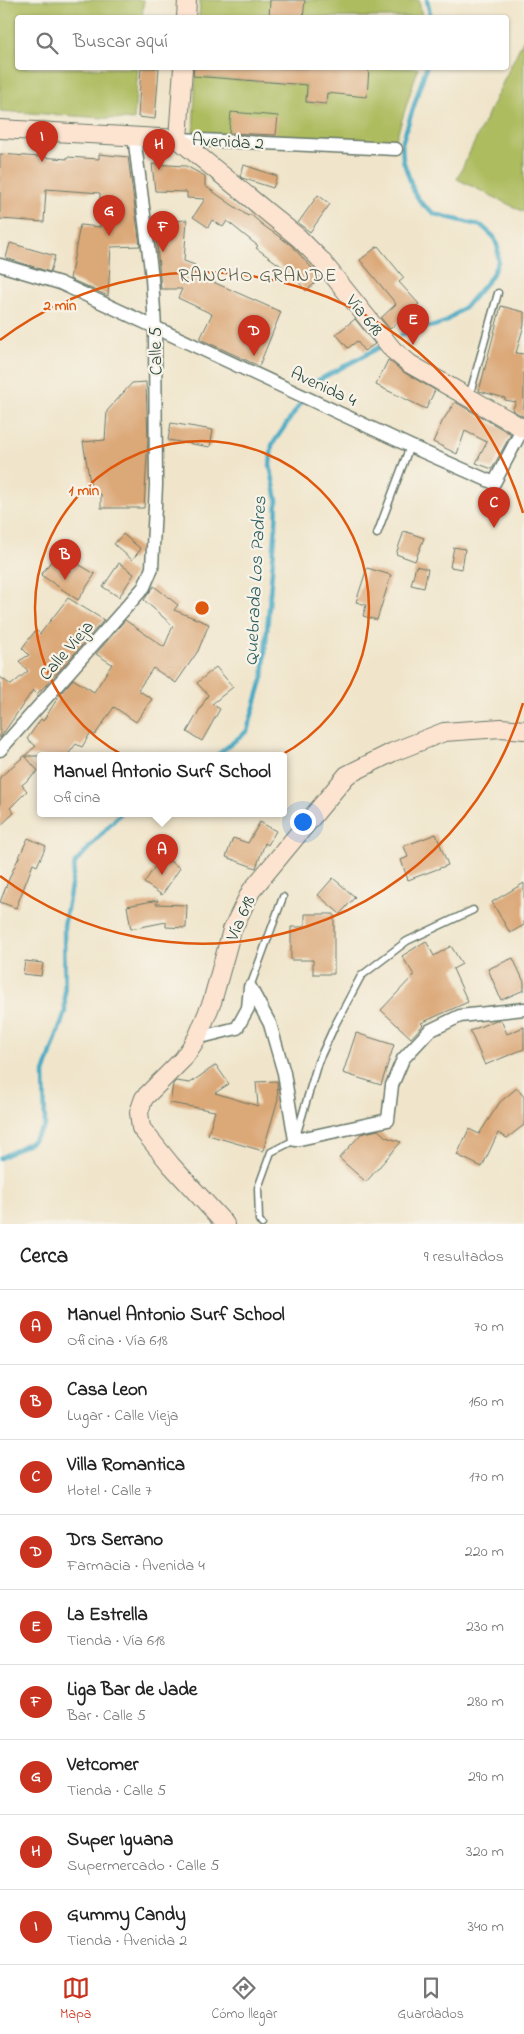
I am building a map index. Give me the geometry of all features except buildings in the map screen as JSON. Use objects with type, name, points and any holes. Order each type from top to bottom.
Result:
[{"type":"street","points":[[186,15],[187,0]]},
{"type":"street","points":[[178,139],[183,70]]},
{"type":"street","name":"Avenida 2","points":[[0,128],[178,139],[396,149]]},
{"type":"street","name":"Calle 5","points":[[134,136],[152,278],[155,328],[156,484],[152,568]]},
{"type":"street","name":"Vía 618","points":[[178,139],[299,238],[320,259],[393,350],[410,364],[523,428]]},
{"type":"street","name":"Avenida 4","points":[[0,265],[60,283],[410,446],[494,483],[523,428]]},
{"type":"street","name":"Calle Vieja","points":[[0,750],[144,587],[152,568]]},
{"type":"street","name":"Vía 618","points":[[225,1224],[171,1165],[141,1128],[139,1112],[144,1098],[183,1059],[197,1038],[212,1002],[232,930],[251,891],[347,775],[393,752],[444,732],[501,728],[524,730]]},
{"type":"street","points":[[197,1038],[237,1028],[248,1008],[250,987]]},
{"type":"street","points":[[250,987],[270,1024],[284,1073],[295,1140],[388,1120],[392,1085],[403,1058],[429,1031],[460,1016],[524,1009]]},
{"type":"lane","points":[[468,398],[498,293]]},
{"type":"lane","points":[[377,534],[410,446]]},
{"type":"lane","points":[[250,987],[283,897]]},
{"type":"lane","points":[[262,1224],[259,1220],[258,1188],[271,1152],[295,1140],[318,1062],[335,1024],[361,976],[407,941],[472,910]]},
{"type":"green space","points":[[0,0],[144,0],[142,15],[15,15],[15,70],[138,70],[134,120],[0,111]]},
{"type":"green space","points":[[200,0],[419,0],[422,15],[199,15]]},
{"type":"green space","points":[[524,38],[524,212],[457,179]]},
{"type":"green space","points":[[196,70],[205,70],[205,77],[307,85],[306,102],[326,104],[329,70],[417,70],[395,142],[193,135]]},
{"type":"waterway","name":"Quebrada Los Padres","points":[[427,0],[430,15]]},
{"type":"waterway","name":"Quebrada Los Padres","points":[[401,335],[418,328],[434,326],[445,322],[467,305],[491,277],[498,262],[498,248],[494,237],[482,226],[435,214],[422,204],[414,192],[403,160],[402,143],[425,70]]},
{"type":"waterway","name":"Quebrada Los Padres","points":[[315,382],[382,346]]},
{"type":"waterway","name":"Quebrada Los Padres","points":[[221,752],[247,731],[263,677],[277,500],[270,465],[272,445],[303,400]]},
{"type":"waterway","name":"Quebrada Los Padres","points":[[0,1158],[31,1142],[45,1126],[44,1073],[65,1012],[64,926],[75,863],[117,817]]},
{"type":"place","name":"Gummy Candy","points":[[42,162]]},
{"type":"place","name":"Super Iguana","points":[[159,170]]},
{"type":"place","name":"Vetcomer","points":[[109,236]]},
{"type":"place","name":"Liga Bar de Jade","points":[[163,252]]},
{"type":"place","name":"La Estrella","points":[[413,345]]},
{"type":"place","name":"Drs Serrano","points":[[254,356]]},
{"type":"place","name":"Villa Romantica","points":[[494,528]]},
{"type":"place","name":"Casa Leon","points":[[65,580]]},
{"type":"place","name":"Manuel Antonio Surf School","points":[[162,875]]},
{"type":"district","name":"RANCHO GRANDE","points":[[258,274]]}]
